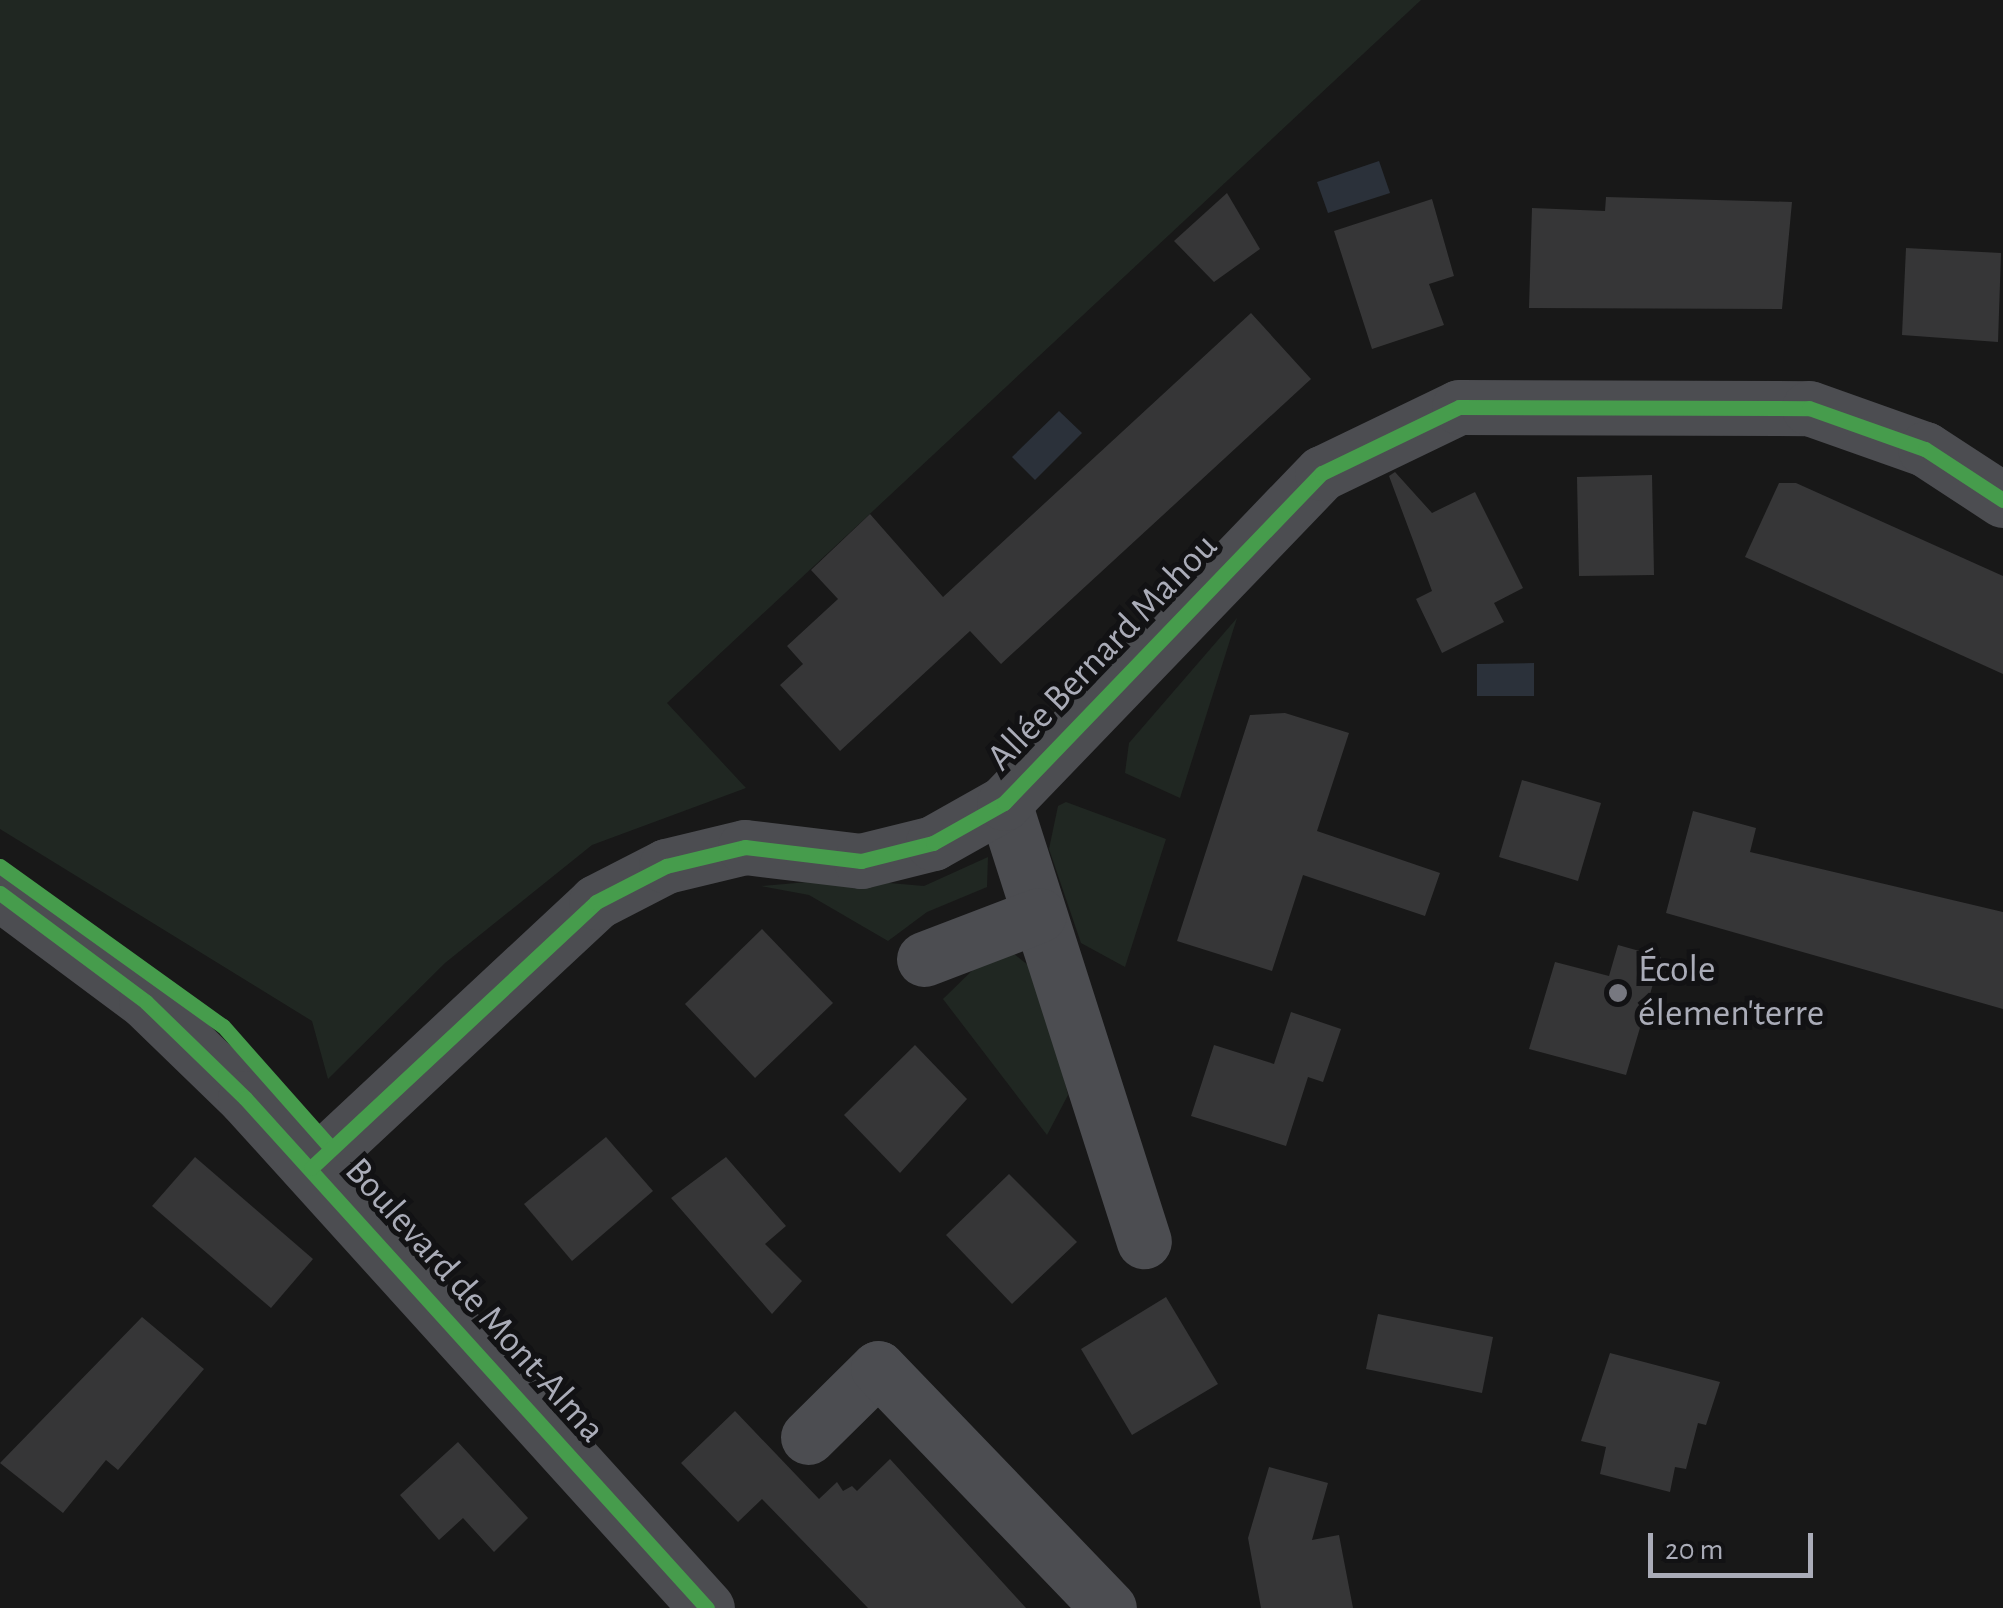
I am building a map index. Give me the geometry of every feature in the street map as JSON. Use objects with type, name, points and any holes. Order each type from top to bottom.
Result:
[{"type":"street","name":"Allée Bernard Mahou","points":[[310,1168],[596,902],[666,866],[745,847],[861,861],[933,843],[1004,803],[1322,473],[1459,408],[1809,408],[1925,449],[2003,500]]},
{"type":"street","name":"Allée Bernard Mahou","points":[[1004,803],[1144,1240]]},
{"type":"street","name":"Boulevard de Mont-Alma","points":[[0,893],[146,1002],[310,1168],[707,1608]]},
{"type":"street","points":[[924,959],[1039,915]]},
{"type":"street","points":[[808,1437],[878,1368],[1109,1608]]},
{"type":"shaded area","points":[[0,0],[1421,0],[667,703],[746,788],[592,845],[445,963],[328,1079],[312,1021],[0,829]]},
{"type":"shaded area","points":[[1379,161],[1390,193],[1328,213],[1317,182]]},
{"type":"shaded area","points":[[1059,411],[1082,433],[1035,480],[1012,457]]},
{"type":"shaded area","points":[[1237,618],[1180,798],[1125,773],[1129,743]]},
{"type":"shaded area","points":[[1534,663],[1534,696],[1477,696],[1477,664]]},
{"type":"shaded area","points":[[1066,802],[1166,839],[1125,967],[1081,943],[1049,849],[1058,806]]},
{"type":"shaded area","points":[[988,857],[987,887],[927,912],[888,941],[809,895],[761,886],[842,879],[924,886]]},
{"type":"shaded area","points":[[1013,953],[1038,973],[1068,1095],[1047,1135],[943,999],[985,958]]},
{"type":"building","points":[[1227,193],[1260,249],[1214,282],[1174,241]]},
{"type":"building","points":[[1606,197],[1792,202],[1782,309],[1529,308],[1532,208],[1605,211]]},
{"type":"building","points":[[1432,199],[1454,276],[1429,284],[1444,325],[1372,349],[1334,231]]},
{"type":"building","points":[[1906,248],[2001,253],[1998,342],[1902,335]]},
{"type":"building","points":[[1251,313],[1311,379],[1001,664],[970,631],[840,751],[780,685],[803,664],[787,646],[838,599],[811,570],[870,514],[943,597]]},
{"type":"building","points":[[1395,472],[1432,513],[1475,492],[1523,588],[1494,603],[1504,622],[1442,653],[1416,599],[1432,591],[1389,476]]},
{"type":"building","points":[[1652,475],[1654,575],[1579,576],[1577,477]]},
{"type":"building","points":[[1779,483],[1796,483],[2003,576],[2003,674],[1745,557]]},
{"type":"building","points":[[1285,713],[1349,733],[1317,831],[1440,873],[1425,916],[1303,875],[1272,971],[1177,941],[1250,715]]},
{"type":"building","points":[[1522,780],[1601,803],[1578,881],[1499,857]]},
{"type":"building","points":[[1693,811],[1756,828],[1750,852],[2003,912],[2003,1009],[1666,913]]},
{"type":"building","points":[[762,929],[833,1003],[755,1078],[685,1004]]},
{"type":"building","points":[[1618,945],[1661,957],[1626,1075],[1529,1049],[1555,962],[1609,976]]},
{"type":"building","points":[[1291,1012],[1341,1029],[1323,1082],[1308,1077],[1286,1146],[1191,1116],[1214,1045],[1274,1064]]},
{"type":"building","points":[[915,1045],[967,1099],[900,1173],[844,1115]]},
{"type":"building","points":[[606,1137],[653,1191],[572,1261],[524,1204]]},
{"type":"building","points":[[195,1157],[313,1259],[271,1308],[152,1206]]},
{"type":"building","points":[[726,1157],[786,1226],[765,1244],[802,1281],[772,1314],[671,1198]]},
{"type":"building","points":[[1009,1174],[1077,1242],[1012,1304],[946,1235]]},
{"type":"building","points":[[1166,1297],[1218,1384],[1132,1435],[1081,1349]]},
{"type":"building","points":[[1378,1314],[1493,1337],[1482,1393],[1366,1369]]},
{"type":"building","points":[[142,1317],[204,1369],[118,1470],[106,1460],[63,1513],[0,1463]]},
{"type":"building","points":[[1610,1353],[1720,1382],[1706,1425],[1698,1423],[1686,1469],[1675,1467],[1670,1492],[1600,1474],[1606,1447],[1581,1441]]},
{"type":"building","points":[[735,1411],[819,1499],[837,1482],[843,1491],[852,1486],[857,1491],[890,1459],[1026,1608],[868,1608],[762,1499],[738,1522],[681,1463]]},
{"type":"building","points":[[458,1442],[528,1518],[494,1552],[463,1518],[439,1540],[400,1495]]},
{"type":"building","points":[[1269,1467],[1328,1483],[1312,1540],[1339,1535],[1353,1608],[1261,1608],[1248,1538]]},
{"type":"cycle path","points":[[311,1168],[596,902],[666,866],[745,847],[861,861],[933,843],[1004,803],[1322,473],[1459,407],[1809,408],[1925,449],[2003,500]]},
{"type":"cycle path","points":[[0,866],[223,1026],[331,1148]]},
{"type":"cycle path","points":[[0,893],[146,1002],[245,1098],[707,1608]]},
{"type":"place","name":"École élemen'terre","points":[[1618,993]]}]
